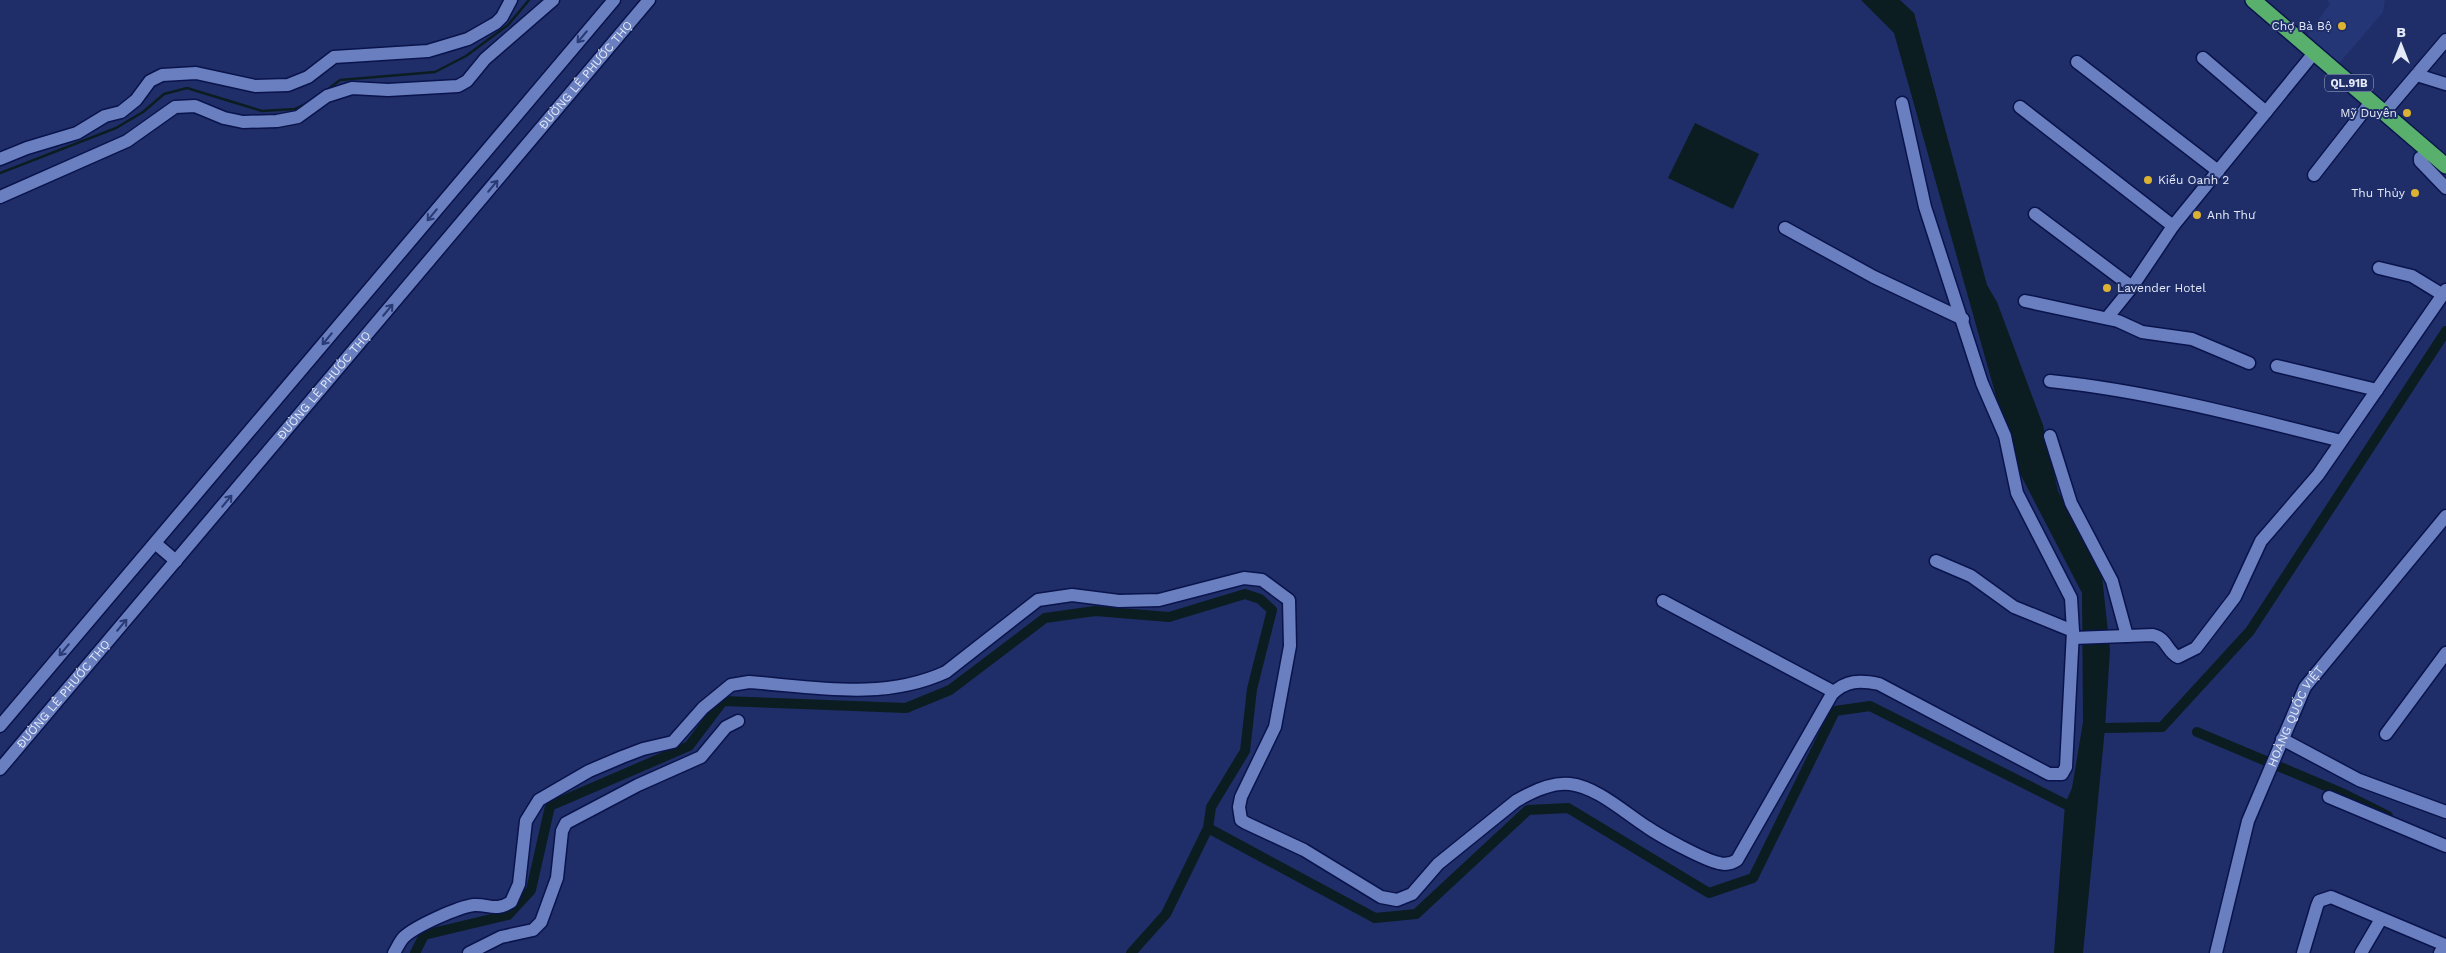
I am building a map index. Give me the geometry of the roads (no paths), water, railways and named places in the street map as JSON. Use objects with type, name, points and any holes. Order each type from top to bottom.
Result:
[{"type":"highway","name":"QL.91B","points":[[2253,0],[2446,166]]},
{"type":"street","points":[[0,159],[27,148],[77,133],[105,116],[121,112],[136,100],[150,81],[162,75],[196,72],[255,86],[288,85],[308,77],[334,57],[412,54],[450,46],[496,23],[502,17],[511,0]]},
{"type":"street","points":[[0,197],[127,141],[175,108],[196,106],[224,118],[244,122],[277,122],[298,117],[327,96],[352,88],[388,90],[458,86],[467,81],[485,59],[552,0]]},
{"type":"street","points":[[0,726],[614,0]]},
{"type":"street","name":"ĐƯỜNG LÊ PHƯỚC THỌ","points":[[0,769],[649,0]]},
{"type":"street","points":[[2384,113],[2446,40]]},
{"type":"street","points":[[2107,318],[2132,287],[2173,226],[2314,53]]},
{"type":"street","points":[[2203,58],[2266,112]]},
{"type":"street","points":[[2077,62],[2218,171]]},
{"type":"street","points":[[2417,75],[2446,84]]},
{"type":"street","points":[[2314,175],[2371,102]]},
{"type":"street","points":[[394,953],[407,934],[443,916],[469,906],[482,905],[494,908],[511,902],[519,884],[526,821],[539,800],[588,771],[622,757],[675,740],[704,708],[731,685],[749,682],[860,691],[883,690],[903,685],[946,672],[1038,600],[1072,595],[1119,601],[1160,600],[1244,578],[1262,580],[1289,600],[1290,646],[1275,727],[1241,797],[1238,807],[1241,820],[1304,850],[1381,897],[1397,900],[1412,894],[1438,864],[1516,801],[1527,794],[1568,784],[1577,785],[1607,800],[1652,831],[1717,863],[1732,863],[1737,860],[1761,820],[1834,692],[1840,686],[1862,680],[1879,684],[2049,774],[2062,774],[2066,767],[2075,636],[2071,598],[2020,501],[2005,436],[1982,383],[1963,319],[1925,206],[1902,104]]},
{"type":"street","points":[[2020,107],[2173,226]]},
{"type":"street","points":[[2430,152],[2420,158],[2421,163],[2446,188]]},
{"type":"street","points":[[2035,214],[2132,287]]},
{"type":"street","points":[[1785,228],[1874,277],[1963,319]]},
{"type":"street","points":[[1936,561],[1971,576],[2014,607],[2075,636],[2158,636],[2165,641],[2173,654],[2178,656],[2196,648],[2235,597],[2261,541],[2304,493],[2444,293],[2412,276],[2379,268]]},
{"type":"street","points":[[2025,301],[2107,318],[2142,332],[2192,338],[2248,363]]},
{"type":"street","points":[[2277,366],[2377,390]]},
{"type":"street","points":[[2050,381],[2155,398],[2273,424],[2341,442]]},
{"type":"street","points":[[2050,436],[2071,503],[2112,581],[2124,636]]},
{"type":"street","name":"HOÀNG QUỐC VIỆT","points":[[2216,953],[2248,821],[2306,687],[2446,516]]},
{"type":"street","points":[[154,543],[176,561]]},
{"type":"street","points":[[1663,601],[1834,692]]},
{"type":"street","points":[[2386,734],[2446,654]]},
{"type":"street","points":[[469,953],[501,937],[533,930],[541,922],[557,878],[562,832],[566,823],[638,785],[700,757],[726,726],[738,721]]},
{"type":"street","points":[[2281,742],[2359,780],[2446,812]]},
{"type":"street","points":[[2329,797],[2446,846]]},
{"type":"street","points":[[2303,953],[2316,906],[2325,898],[2340,901],[2445,946],[2440,953]]},
{"type":"street","points":[[2361,953],[2381,919]]},
{"type":"waterway","points":[[327,90],[340,80],[435,72],[466,56],[508,25],[529,0]]},
{"type":"waterway","points":[[0,173],[116,128],[143,112],[164,94],[187,88],[262,111],[295,109],[306,104]]},
{"type":"waterway","points":[[2105,728],[2162,727],[2250,631],[2446,331]]},
{"type":"waterway","points":[[415,953],[424,935],[508,915],[531,890],[550,806],[689,746],[723,701],[906,708],[950,690],[1045,618],[1095,611],[1169,617],[1245,594],[1260,599],[1272,610],[1252,689],[1245,751],[1211,807],[1208,828],[1166,914],[1131,953]]},
{"type":"waterway","points":[[1208,828],[1375,918],[1416,914],[1528,810],[1568,808],[1709,893],[1753,878],[1835,711],[1870,706],[2065,804]]},
{"type":"waterway","points":[[2197,732],[2342,793],[2388,816]]},
{"type":"place","name":"Chợ Bà Bộ","points":[[2342,26]]},
{"type":"place","name":"Mỹ Duyên","points":[[2407,113]]},
{"type":"place","name":"Kiều Oanh 2","points":[[2148,180]]},
{"type":"place","name":"Thu Thủy","points":[[2415,193]]},
{"type":"place","name":"Anh Thư","points":[[2197,215]]},
{"type":"place","name":"Lavender Hotel","points":[[2107,288]]}]
